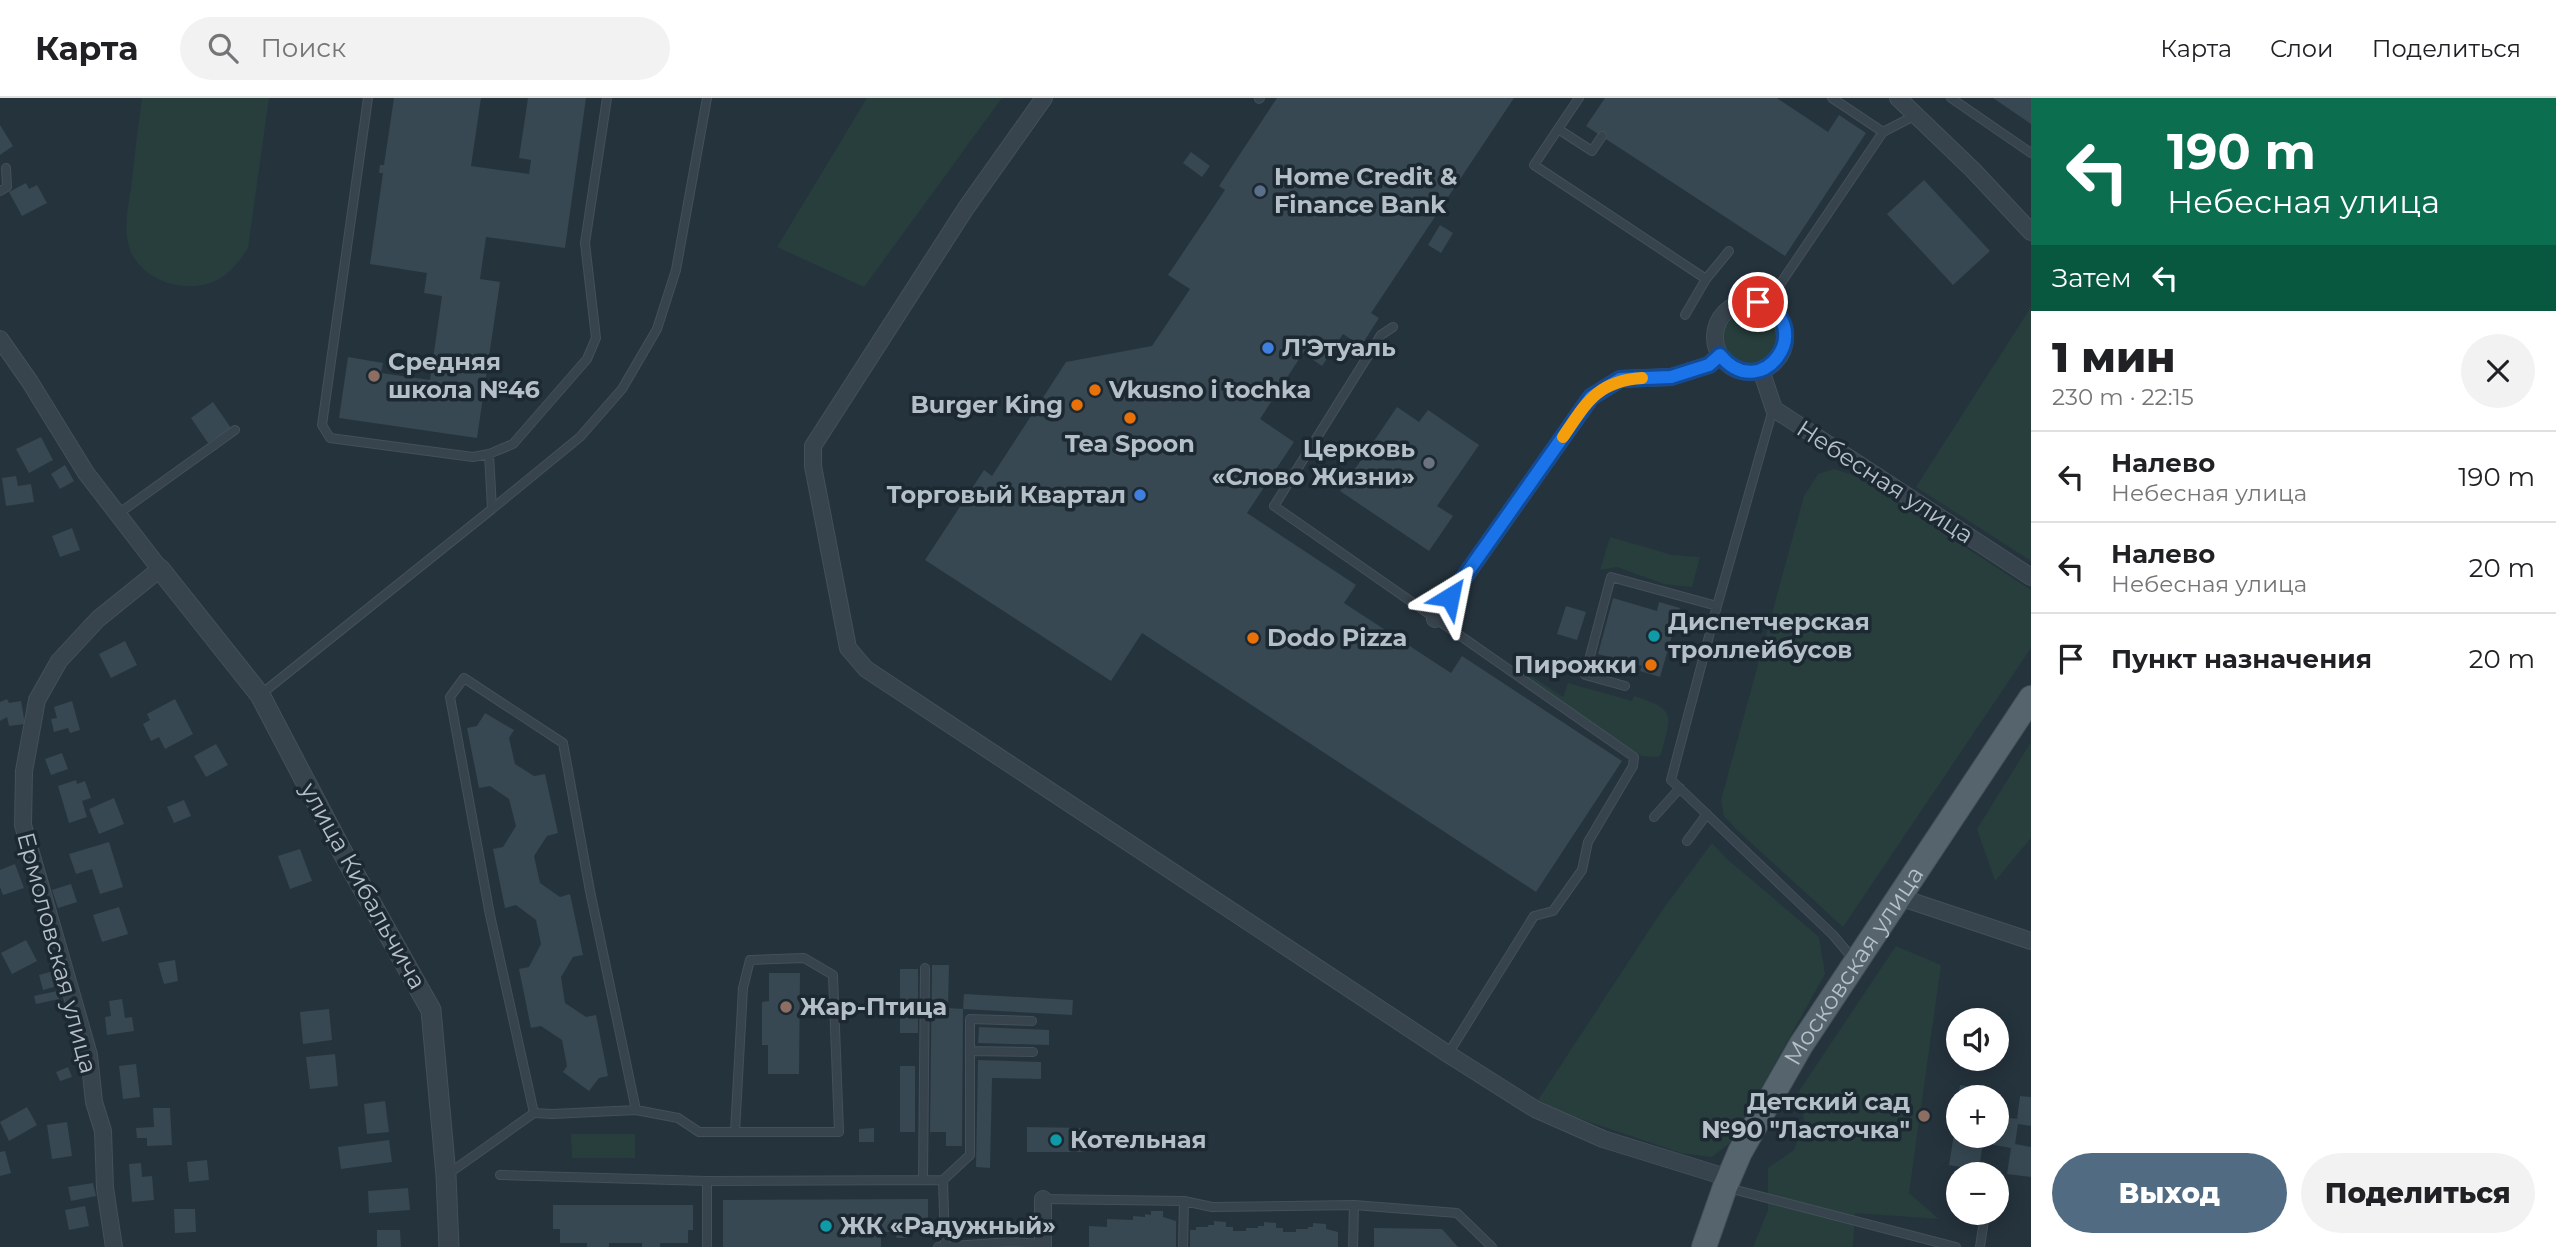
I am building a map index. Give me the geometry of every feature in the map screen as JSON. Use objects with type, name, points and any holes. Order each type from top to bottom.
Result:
[{"type":"main road","name":"Московская улица","points":[[1704,1247],[1740,1152],[1801,1045],[2031,698]]},
{"type":"street","points":[[1044,98],[966,208],[813,446],[813,466],[848,648],[866,669],[1535,1109],[1603,1139],[1727,1182]]},
{"type":"street","points":[[1898,98],[1973,170],[2031,232]]},
{"type":"street","points":[[1749,302],[1766,305],[1780,317],[1784,326],[1785,344],[1777,360],[1752,372],[1734,368],[1720,355],[1715,338],[1716,329],[1724,313],[1731,307],[1749,302]]},
{"type":"street","points":[[2,345],[30,382],[86,473],[160,569]]},
{"type":"street","points":[[1435,618],[1591,397],[1620,379],[1671,377],[1709,365],[1720,355]]},
{"type":"street","name":"Небесная улица","points":[[1761,370],[1774,409],[2031,578]]},
{"type":"street","name":"улица Кибальчича","points":[[160,569],[260,695],[344,855],[431,1010],[446,1175],[449,1247]]},
{"type":"street","name":"Ермоловская улица","points":[[114,1247],[105,1188],[103,1131],[94,1102],[89,1055],[23,825],[24,771],[37,700],[59,661],[98,619],[160,569]]},
{"type":"street","points":[[1899,897],[2031,941]]},
{"type":"street","points":[[1043,1199],[1043,1245]]},
{"type":"lane","points":[[368,98],[322,425],[330,438],[473,457],[513,444],[587,359],[596,338],[585,243],[607,98]]},
{"type":"lane","points":[[260,695],[580,437],[622,389],[657,329],[676,270],[707,98]]},
{"type":"lane","points":[[1579,98],[1534,164],[1706,279]]},
{"type":"lane","points":[[1832,98],[1883,132]]},
{"type":"lane","points":[[1951,98],[2031,153]]},
{"type":"lane","points":[[1766,305],[1883,132],[1914,116]]},
{"type":"lane","points":[[1558,129],[1592,151],[1602,136]]},
{"type":"lane","points":[[0,191],[7,187],[6,168]]},
{"type":"lane","points":[[1685,315],[1706,279],[1729,251]]},
{"type":"lane","points":[[1393,327],[1381,335],[1274,506],[1634,757],[1633,766],[1588,842],[1582,870],[1553,911],[1534,916],[1448,1054]]},
{"type":"lane","points":[[1774,409],[1717,606],[1671,780],[1833,935],[1856,963]]},
{"type":"lane","points":[[122,511],[235,430]]},
{"type":"lane","points":[[489,454],[492,509]]},
{"type":"lane","points":[[1625,686],[1585,675],[1611,578],[1717,606]]},
{"type":"lane","points":[[534,1113],[490,915],[450,697],[464,678],[563,743],[590,891],[636,1110]]},
{"type":"lane","points":[[1654,817],[1680,788]]},
{"type":"lane","points":[[1687,841],[1707,814]]},
{"type":"lane","points":[[446,1175],[534,1113],[636,1110],[678,1118],[699,1132],[735,1132],[839,1132],[833,975],[804,958],[750,960],[743,988],[735,1132]]},
{"type":"lane","points":[[923,1180],[925,968]]},
{"type":"lane","points":[[500,1175],[708,1181],[943,1180],[970,1155],[970,1019],[1031,1021]]},
{"type":"lane","points":[[970,1051],[1034,1052]]},
{"type":"lane","points":[[943,1180],[942,1246],[1010,1242],[1043,1245]]},
{"type":"lane","points":[[707,1247],[708,1181]]},
{"type":"lane","points":[[1727,1182],[1944,1246],[1956,1247]]},
{"type":"lane","points":[[1043,1199],[1184,1201],[1212,1207],[1354,1205],[1457,1213],[1492,1247]]},
{"type":"lane","points":[[1183,1247],[1184,1201]]},
{"type":"lane","points":[[1353,1247],[1354,1205]]},
{"type":"lane","points":[[1980,1247],[1983,1225]]},
{"type":"green space","points":[[142,98],[269,98],[248,248],[231,270],[208,284],[188,286],[159,280],[150,275],[131,253],[127,236],[127,216]]},
{"type":"green space","points":[[867,98],[1002,98],[864,287],[777,247]]},
{"type":"green space","points":[[2031,307],[2031,561],[1916,487]]},
{"type":"green space","points":[[1751,310],[1770,318],[1778,337],[1770,356],[1751,364],[1732,356],[1724,337],[1732,318]]},
{"type":"green space","points":[[1834,469],[1856,476],[2031,590],[2031,648],[1843,927],[1736,829],[1724,816],[1721,800],[1804,496],[1818,474]]},
{"type":"green space","points":[[1610,537],[1672,555],[1700,557],[1692,587],[1664,584],[1617,567],[1600,570]]},
{"type":"green space","points":[[1530,675],[1563,697],[1568,683],[1632,701],[1634,696],[1657,705],[1664,710],[1668,721],[1661,754],[1658,757],[1642,756],[1527,678]]},
{"type":"green space","points":[[2031,742],[2031,838],[1995,881],[1977,829]]},
{"type":"green space","points":[[1712,843],[1819,937],[1825,974],[1731,1142],[1712,1157],[1681,1153],[1563,1113],[1538,1100],[1663,909]]},
{"type":"green space","points":[[1896,946],[1941,965],[1909,1193],[1939,1219],[1855,1213],[1853,1247],[1753,1247],[1768,1210],[1768,1168],[1794,1150],[1804,1121],[1799,1091]]},
{"type":"green space","points":[[571,1134],[635,1134],[635,1158],[572,1158]]},
{"type":"building","points":[[394,98],[481,98],[471,166],[529,174],[531,160],[519,158],[528,98],[586,98],[565,248],[486,237],[480,279],[500,282],[477,438],[339,418],[348,357],[383,363],[381,373],[430,380],[442,296],[424,293],[427,273],[370,264],[383,173],[379,173],[380,165],[384,165]]},
{"type":"building","name":"Торговый Квартал","points":[[1277,98],[1514,98],[1371,313],[1379,318],[1361,346],[1343,334],[1322,366],[1303,353],[1260,419],[1294,442],[1247,513],[1356,585],[1344,603],[1451,673],[1462,656],[1622,761],[1536,892],[1142,633],[1111,681],[925,560],[984,470],[992,476],[1066,362],[1152,346],[1190,289],[1168,275],[1225,190],[1219,186]]},
{"type":"building","points":[[1605,98],[1777,98],[1828,132],[1839,115],[1866,133],[1785,256],[1586,126]]},
{"type":"building","points":[[1993,98],[2031,98],[2031,124]]},
{"type":"building","points":[[0,125],[13,146],[0,155]]},
{"type":"building","points":[[1191,152],[1210,166],[1202,177],[1183,163]]},
{"type":"building","points":[[1924,180],[1990,251],[1953,285],[1887,214]]},
{"type":"building","points":[[26,183],[29,189],[37,185],[47,203],[22,216],[9,192]]},
{"type":"building","points":[[1440,225],[1453,233],[1441,253],[1428,245]]},
{"type":"building","points":[[213,402],[231,428],[208,443],[191,418]]},
{"type":"building","points":[[1397,407],[1419,422],[1428,410],[1479,445],[1437,506],[1453,516],[1429,551],[1340,491]]},
{"type":"building","points":[[41,437],[53,460],[29,473],[16,449]]},
{"type":"building","points":[[65,465],[74,481],[60,489],[51,474]]},
{"type":"building","points":[[16,476],[18,486],[31,484],[34,502],[6,506],[2,478]]},
{"type":"building","points":[[72,528],[80,550],[60,557],[52,536]]},
{"type":"building","points":[[1613,598],[1657,611],[1659,602],[1680,608],[1660,677],[1640,671],[1642,666],[1598,654]]},
{"type":"building","points":[[1566,606],[1586,612],[1577,640],[1557,634]]},
{"type":"building","points":[[125,641],[137,665],[111,678],[99,654]]},
{"type":"building","points":[[7,699],[9,703],[21,701],[25,724],[9,726],[7,717],[0,721],[0,702]]},
{"type":"building","points":[[175,699],[193,734],[165,749],[159,737],[151,741],[143,724],[150,720],[147,714]]},
{"type":"building","points":[[72,701],[80,730],[70,733],[68,728],[54,732],[51,719],[57,718],[54,707]]},
{"type":"building","points":[[485,713],[514,730],[509,738],[515,764],[534,776],[545,774],[558,833],[547,836],[534,856],[540,883],[560,897],[570,894],[583,955],[573,957],[561,977],[565,1003],[586,1017],[596,1015],[608,1076],[599,1078],[589,1091],[563,1072],[567,1066],[562,1040],[541,1026],[531,1028],[519,969],[529,967],[541,944],[536,920],[516,905],[505,908],[493,849],[503,847],[516,826],[509,799],[490,786],[479,788],[467,728],[477,726]]},
{"type":"building","points":[[216,744],[228,765],[206,777],[194,756]]},
{"type":"building","points":[[62,753],[68,769],[51,775],[45,759]]},
{"type":"building","points":[[76,780],[77,784],[85,781],[91,798],[82,801],[87,817],[69,823],[58,786]]},
{"type":"building","points":[[114,798],[124,824],[99,834],[89,809]]},
{"type":"building","points":[[184,800],[191,816],[174,823],[167,807]]},
{"type":"building","points":[[109,842],[123,887],[100,894],[92,869],[76,874],[69,854]]},
{"type":"building","points":[[300,849],[312,881],[290,889],[278,856]]},
{"type":"building","points":[[15,864],[24,888],[3,895],[0,870]]},
{"type":"building","points":[[71,884],[77,902],[58,908],[52,890]]},
{"type":"building","points":[[119,907],[128,934],[102,942],[93,915]]},
{"type":"building","points":[[26,940],[37,961],[12,974],[1,953]]},
{"type":"building","points":[[175,960],[178,981],[164,984],[158,963]]},
{"type":"building","points":[[932,965],[949,965],[948,1008],[963,1009],[962,1146],[946,1146],[946,1132],[930,1132]]},
{"type":"building","points":[[900,969],[918,969],[918,1033],[900,1033]]},
{"type":"building","points":[[57,970],[61,985],[43,990],[39,975]]},
{"type":"building","points":[[769,973],[800,973],[799,1074],[768,1074],[768,1045],[762,1045],[762,1002],[769,1001]]},
{"type":"building","points":[[57,991],[59,999],[36,1004],[34,996]]},
{"type":"building","points":[[964,994],[1073,1000],[1072,1015],[963,1009]]},
{"type":"building","points":[[122,999],[125,1018],[132,1017],[134,1031],[107,1035],[105,1017],[111,1016],[109,1001]]},
{"type":"building","points":[[329,1009],[332,1040],[303,1044],[300,1012]]},
{"type":"building","points":[[979,1027],[1049,1030],[1049,1045],[978,1043]]},
{"type":"building","points":[[335,1054],[338,1086],[310,1089],[306,1057]]},
{"type":"building","points":[[978,1060],[1041,1062],[1041,1079],[992,1078],[990,1168],[976,1167]]},
{"type":"building","points":[[136,1064],[140,1097],[123,1099],[119,1066]]},
{"type":"building","points":[[900,1066],[915,1066],[915,1132],[900,1132]]},
{"type":"building","points":[[68,1067],[72,1077],[60,1081],[56,1072]]},
{"type":"building","points":[[2020,1096],[2031,1097],[2031,1126],[2018,1124],[2015,1144],[2031,1147],[2031,1177],[2009,1174],[2009,1118],[2017,1119]]},
{"type":"building","points":[[385,1101],[389,1132],[367,1134],[364,1104]]},
{"type":"building","points":[[27,1107],[37,1125],[9,1141],[0,1122]]},
{"type":"building","points":[[153,1108],[170,1108],[172,1145],[147,1146],[147,1138],[137,1138],[136,1128],[154,1127]]},
{"type":"building","points":[[67,1122],[72,1156],[52,1159],[47,1125]]},
{"type":"building","name":"Котельная","points":[[1027,1127],[1085,1128],[1085,1152],[1027,1152]]},
{"type":"building","points":[[874,1128],[874,1142],[859,1142],[859,1129]]},
{"type":"building","points":[[389,1140],[392,1162],[341,1169],[338,1147]]},
{"type":"building","points":[[1952,1148],[1982,1148],[1980,1162],[1949,1162]]},
{"type":"building","points":[[5,1151],[11,1173],[0,1176],[0,1152]]},
{"type":"building","points":[[207,1160],[209,1180],[189,1182],[187,1162]]},
{"type":"building","points":[[141,1163],[142,1177],[152,1176],[154,1200],[132,1202],[129,1164]]},
{"type":"building","points":[[93,1183],[96,1196],[71,1201],[68,1187]]},
{"type":"building","points":[[408,1188],[410,1210],[369,1213],[368,1191]]},
{"type":"building","name":"ЖК «Радужный»","points":[[928,1199],[928,1232],[910,1232],[907,1238],[897,1238],[894,1232],[881,1232],[881,1247],[723,1247],[723,1200]]},
{"type":"building","points":[[553,1205],[693,1205],[693,1230],[688,1230],[688,1243],[660,1243],[660,1247],[642,1247],[642,1243],[609,1243],[609,1247],[587,1247],[587,1243],[560,1243],[560,1229],[553,1229]]},
{"type":"building","points":[[85,1206],[89,1226],[69,1230],[65,1210]]},
{"type":"building","points":[[174,1209],[195,1209],[196,1232],[175,1233]]},
{"type":"building","points":[[1151,1211],[1163,1211],[1163,1217],[1176,1221],[1176,1247],[1089,1247],[1089,1226],[1107,1227],[1107,1219],[1133,1220],[1133,1216],[1151,1215]]},
{"type":"building","points":[[1214,1221],[1226,1222],[1226,1227],[1233,1227],[1233,1231],[1258,1228],[1264,1226],[1264,1222],[1276,1223],[1276,1228],[1283,1228],[1283,1232],[1308,1229],[1313,1227],[1313,1223],[1326,1224],[1326,1229],[1338,1232],[1338,1247],[1190,1247],[1190,1230],[1214,1225]]},
{"type":"building","points":[[1374,1228],[1442,1229],[1458,1247],[1374,1247]]},
{"type":"building","points":[[377,1230],[400,1230],[401,1247],[377,1247]]},
{"type":"slow traffic","points":[[1563,437],[1591,397],[1620,379],[1642,378]]},
{"type":"place","name":"Home Credit & Finance Bank","points":[[1260,191]]},
{"type":"place","name":"Л'Этуаль","points":[[1268,348]]},
{"type":"place","name":"Средняя школа №46","points":[[374,376]]},
{"type":"place","name":"Vkusno i tochka","points":[[1095,390]]},
{"type":"place","name":"Burger King","points":[[1077,405]]},
{"type":"place","name":"Tea Spoon","points":[[1130,418]]},
{"type":"place","name":"Церковь «Слово Жизни»","points":[[1429,463]]},
{"type":"place","name":"Торговый Квартал","points":[[1140,495]]},
{"type":"place","name":"Диспетчерская троллейбусов","points":[[1654,636]]},
{"type":"place","name":"Dodo Pizza","points":[[1253,638]]},
{"type":"place","name":"Пирожки","points":[[1651,665]]},
{"type":"place","name":"Жар-Птица","points":[[786,1007]]},
{"type":"place","name":"Детский сад №90 \"Ласточка\"","points":[[1924,1116]]},
{"type":"place","name":"Котельная","points":[[1056,1140]]},
{"type":"place","name":"ЖК «Радужный»","points":[[826,1226]]},
{"type":"route","points":[[1450,597],[1591,397],[1620,379],[1671,377],[1709,365],[1720,355],[1734,368],[1752,372],[1770,366],[1777,360],[1785,344],[1784,326],[1774,310],[1758,302]]}]
